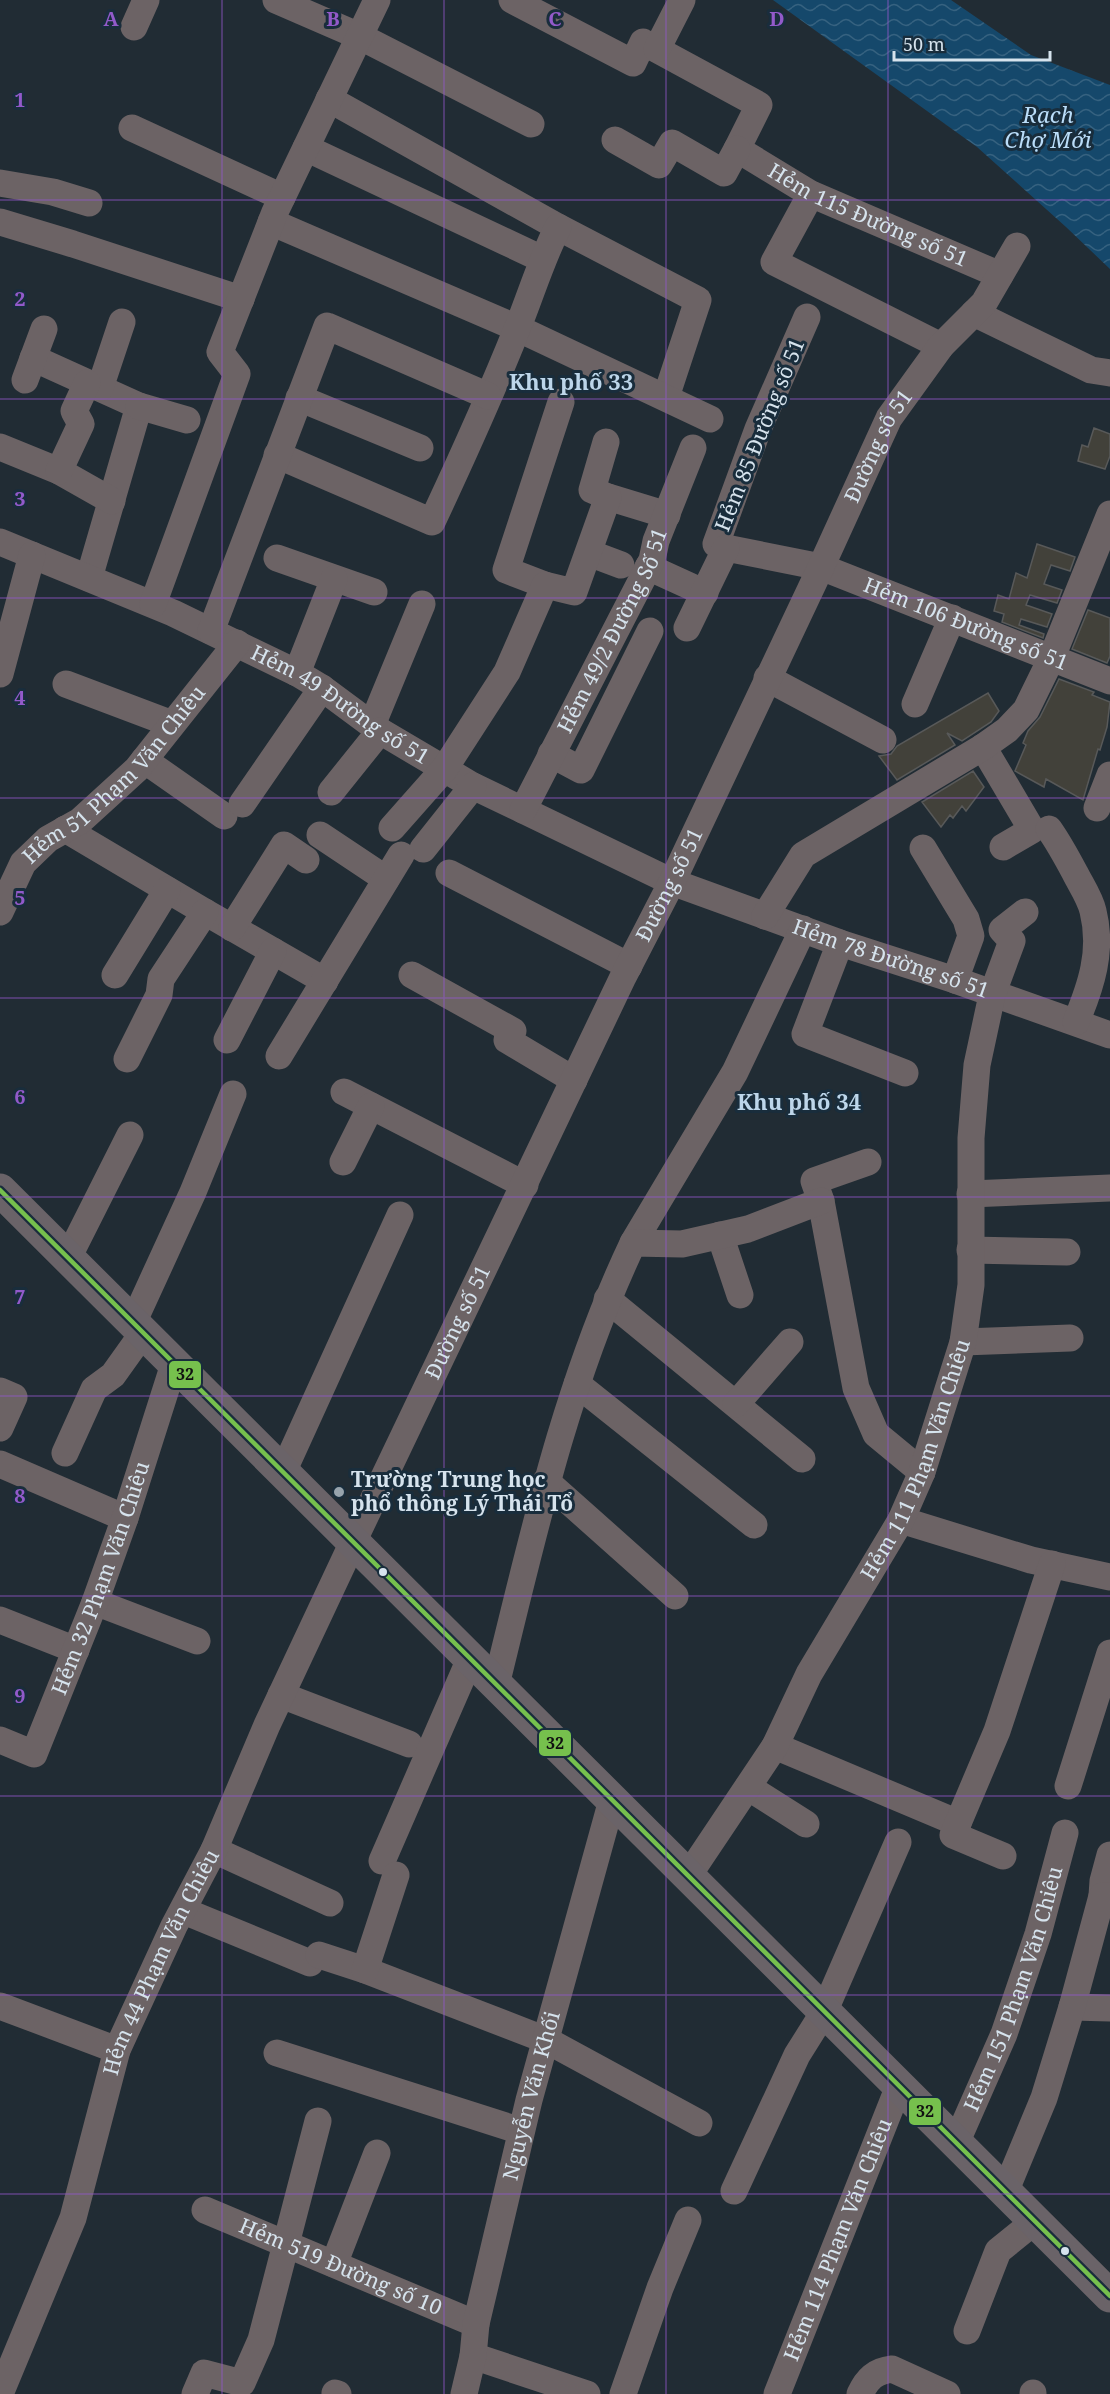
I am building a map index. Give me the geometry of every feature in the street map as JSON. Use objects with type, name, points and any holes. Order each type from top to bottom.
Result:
[{"type":"main road","points":[[2,1200],[68,1258],[1110,2296]]},
{"type":"street","points":[[134,27],[146,0]]},
{"type":"street","points":[[276,0],[359,36],[531,123]]},
{"type":"street","points":[[153,604],[237,374],[220,352],[282,197],[377,0]]},
{"type":"street","points":[[512,0],[633,63],[643,42],[759,105],[724,173],[672,143],[659,165],[615,140]]},
{"type":"street","points":[[657,49],[682,0]]},
{"type":"street","points":[[329,99],[558,227],[698,300],[666,397]]},
{"type":"street","points":[[132,128],[282,197]]},
{"type":"street","points":[[306,148],[542,259]]},
{"type":"street","name":"Hẻm 115 Đường số 51","points":[[737,149],[811,194],[1000,275]]},
{"type":"street","points":[[0,183],[53,192],[89,203]]},
{"type":"street","points":[[811,194],[774,262],[941,346]]},
{"type":"street","points":[[0,222],[74,243],[241,299]]},
{"type":"street","points":[[271,222],[517,328],[710,419]]},
{"type":"street","points":[[277,455],[432,522],[479,420],[517,328],[542,259],[558,227]]},
{"type":"street","name":"Đường số 51","points":[[353,1542],[629,966],[672,882],[889,418],[941,346],[984,303],[1017,246]]},
{"type":"street","points":[[974,313],[1091,370],[1110,373]]},
{"type":"street","name":"Hẻm 85 Đường số 51","points":[[807,317],[758,429],[716,544],[821,567]]},
{"type":"street","points":[[59,471],[81,424],[74,411],[93,386],[122,321]]},
{"type":"street","points":[[211,631],[327,326],[488,396]]},
{"type":"street","points":[[44,329],[29,369],[93,386],[139,406],[188,420]]},
{"type":"street","points":[[299,398],[420,448]]},
{"type":"street","points":[[561,402],[506,570],[545,585],[574,592],[608,497]]},
{"type":"street","points":[[89,578],[139,406]]},
{"type":"street","points":[[606,442],[592,490],[667,515]]},
{"type":"street","points":[[0,447],[59,471],[112,501]]},
{"type":"street","name":"Hẻm 49/2 Đường Số 51","points":[[523,810],[648,567],[693,448]]},
{"type":"street","points":[[765,916],[803,855],[983,747],[1006,730],[1026,710],[1052,657],[1110,514]]},
{"type":"street","name":"Hẻm 49 Đường số 51","points":[[0,542],[153,604],[297,673],[322,688],[376,728],[472,786],[672,882]]},
{"type":"street","name":"Hẻm 85 Đường số 51","points":[[687,628],[726,548]]},
{"type":"street","points":[[589,553],[621,565]]},
{"type":"street","points":[[0,674],[32,555]]},
{"type":"street","points":[[277,558],[374,592]]},
{"type":"street","points":[[648,567],[705,593]]},
{"type":"street","name":"Hẻm 106 Đường số 51","points":[[821,567],[1110,681]]},
{"type":"street","points":[[297,673],[334,579]]},
{"type":"street","points":[[392,828],[445,768],[507,672],[545,585]]},
{"type":"street","points":[[332,792],[376,728],[422,604]]},
{"type":"street","points":[[915,704],[952,618]]},
{"type":"street","points":[[551,754],[581,770],[650,632]]},
{"type":"street","name":"Hẻm 51 Phạm Văn Chiêu","points":[[0,912],[8,871],[23,863],[48,839],[80,821],[144,760],[237,643]]},
{"type":"street","points":[[767,678],[883,740]]},
{"type":"street","points":[[66,684],[172,724]]},
{"type":"street","points":[[144,760],[233,810],[322,688]]},
{"type":"street","points":[[983,747],[1032,830],[1003,847]]},
{"type":"street","points":[[1097,808],[1110,775]]},
{"type":"street","points":[[279,1056],[386,879],[472,786]]},
{"type":"street","points":[[66,829],[325,981]]},
{"type":"street","points":[[1049,829],[1058,841],[1093,909],[1097,934],[1097,955],[1091,986],[1076,1022]]},
{"type":"street","points":[[320,835],[386,879]]},
{"type":"street","points":[[232,928],[284,845],[306,860]]},
{"type":"street","points":[[923,848],[966,919],[971,936],[955,980]]},
{"type":"street","points":[[449,873],[629,966]]},
{"type":"street","name":"Hẻm 78 Đường số 51","points":[[672,882],[803,928],[840,944],[955,980],[1110,1035]]},
{"type":"street","points":[[115,975],[167,890]]},
{"type":"street","points":[[127,1059],[159,995],[161,979],[205,912]]},
{"type":"street","name":"Hẻm 111 Phạm Văn Chiêu","points":[[688,1876],[775,1746],[808,1674],[901,1520],[922,1472],[963,1342],[971,1285],[971,1138],[977,1065],[992,995],[1012,941],[1002,930],[1025,912]]},
{"type":"street","points":[[496,1685],[546,1481],[607,1299],[633,1243],[735,1072],[803,928]]},
{"type":"street","points":[[840,944],[805,1034],[905,1073]]},
{"type":"street","points":[[227,1040],[273,951]]},
{"type":"street","points":[[412,975],[513,1031],[507,1040],[574,1080]]},
{"type":"street","points":[[344,1092],[525,1185]]},
{"type":"street","points":[[65,1454],[94,1389],[113,1376],[138,1328],[233,1094]]},
{"type":"street","points":[[343,1162],[371,1106]]},
{"type":"street","points":[[68,1258],[130,1135]]},
{"type":"street","points":[[868,1162],[814,1181],[821,1201],[856,1388],[876,1434],[922,1472]]},
{"type":"street","points":[[970,1194],[1110,1188]]},
{"type":"street","points":[[633,1243],[682,1244],[748,1229],[821,1201]]},
{"type":"street","points":[[283,1472],[400,1215]]},
{"type":"street","points":[[720,1235],[740,1295]]},
{"type":"street","points":[[970,1250],[1067,1252]]},
{"type":"street","points":[[607,1299],[802,1459]]},
{"type":"street","points":[[963,1342],[1070,1338]]},
{"type":"street","points":[[736,1404],[790,1342]]},
{"type":"street","name":"Hẻm 32 Phạm Văn Chiêu","points":[[0,1740],[34,1754],[95,1602],[125,1518],[174,1364]]},
{"type":"street","points":[[577,1384],[754,1525]]},
{"type":"street","points":[[0,1391],[14,1397],[0,1428]]},
{"type":"street","points":[[0,1464],[125,1518]]},
{"type":"street","points":[[546,1481],[675,1596]]},
{"type":"street","points":[[901,1520],[1031,1560],[1110,1577]]},
{"type":"street","name":"Hẻm 44 Phạm Văn Chiêu","points":[[0,2394],[73,2218],[117,2050],[174,1926],[184,1911],[214,1850],[281,1695],[353,1542]]},
{"type":"street","points":[[1003,1856],[953,1835],[997,1731],[1053,1564]]},
{"type":"street","points":[[95,1602],[197,1641]]},
{"type":"street","points":[[0,1620],[76,1650]]},
{"type":"street","points":[[1068,1786],[1110,1653]]},
{"type":"street","points":[[365,1970],[389,1868],[470,1659]]},
{"type":"street","points":[[281,1695],[409,1744]]},
{"type":"street","points":[[775,1746],[958,1823]]},
{"type":"street","points":[[748,1787],[806,1824]]},
{"type":"street","name":"Nguyễn Văn Khối","points":[[464,2394],[476,2324],[521,2131],[612,1800]]},
{"type":"street","name":"Hẻm 151 Phạm Văn Chiêu","points":[[956,2142],[1005,2034],[1038,1934],[1065,1833]]},
{"type":"street","points":[[734,2191],[797,2055],[824,2012],[898,1842]]},
{"type":"street","points":[[214,1850],[330,1903]]},
{"type":"street","points":[[1005,2192],[1044,2098],[1106,1896],[1103,1881],[1110,1855]]},
{"type":"street","points":[[184,1911],[314,1959],[365,1970],[546,2040],[699,2123]]},
{"type":"street","points":[[0,2006],[117,2050]]},
{"type":"street","points":[[1072,2007],[1110,2008]]},
{"type":"street","points":[[277,2053],[521,2131]]},
{"type":"street","name":"Hẻm 114 Phạm Văn Chiêu","points":[[777,2394],[899,2086]]},
{"type":"street","points":[[195,2394],[204,2373],[242,2383],[261,2340],[318,2121]]},
{"type":"street","points":[[333,2264],[377,2153]]},
{"type":"street","name":"Hẻm 519 Đường số 10","points":[[205,2210],[476,2324]]},
{"type":"street","points":[[622,2394],[660,2288],[688,2220]]},
{"type":"street","points":[[967,2331],[998,2251],[1035,2221]]},
{"type":"street","points":[[472,2356],[587,2394]]},
{"type":"street","points":[[860,2394],[872,2376],[892,2369],[947,2394]]},
{"type":"water","name":"Rạch Chợ Mới","points":[[773,0],[951,0],[1031,55],[1110,85],[1110,269],[977,147]]},
{"type":"building","points":[[1094,428],[1110,434],[1110,456],[1105,469],[1078,461],[1082,445],[1088,447]]},
{"type":"building","points":[[1037,544],[1075,557],[1070,571],[1051,565],[1044,584],[1062,590],[1057,603],[1030,595],[1026,605],[1052,614],[1047,627],[1021,619],[1019,625],[1044,634],[1043,638],[1002,622],[1004,614],[994,611],[998,595],[1009,599],[1016,573],[1027,578]]},
{"type":"building","points":[[1088,610],[1110,618],[1110,656],[1107,663],[1072,649]]},
{"type":"building","points":[[1059,679],[1094,692],[1092,695],[1110,702],[1107,727],[1083,800],[1046,779],[1044,787],[1015,771],[1026,745],[1023,743],[1028,731],[1040,717]]},
{"type":"building","points":[[988,693],[999,711],[991,722],[962,741],[947,733],[955,745],[897,780],[879,756],[891,754],[897,746]]},
{"type":"building","points":[[973,771],[984,787],[966,811],[962,806],[953,818],[950,815],[941,827],[922,802]]},
{"type":"transit line","name":"32","points":[[0,1190],[1110,2296]]},
{"type":"place","name":"Trường Trung học phổ thông Lý Thái Tổ","points":[[339,1492]]},
{"type":"district","name":"Khu phố 33","points":[[571,382]]},
{"type":"district","name":"Khu phố 34","points":[[799,1102]]}]
